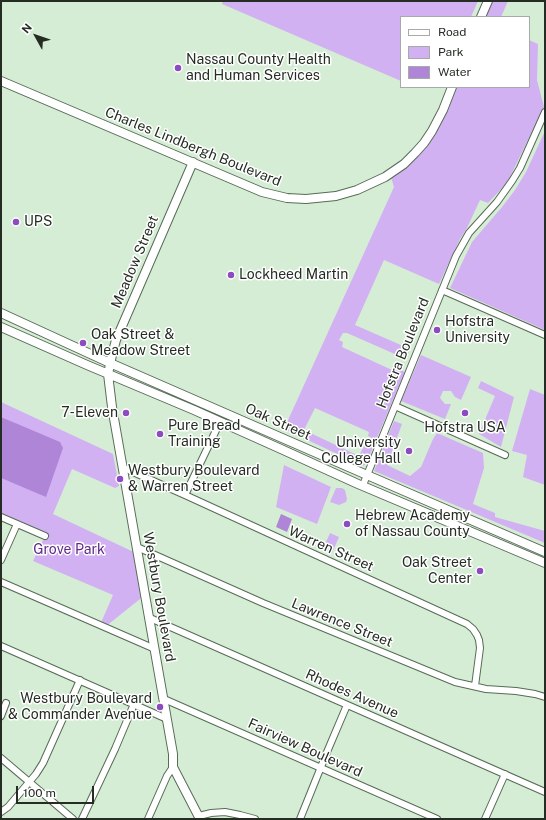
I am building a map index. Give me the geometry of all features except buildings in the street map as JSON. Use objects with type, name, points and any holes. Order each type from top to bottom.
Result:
[{"type":"street","points":[[481,16],[488,1]]},
{"type":"street","name":"Charles Lindbergh Boulevard","points":[[1,81],[262,192],[287,198],[306,199],[336,196],[357,190],[385,177],[404,164],[415,153],[432,131],[443,110],[452,88]]},
{"type":"street","points":[[442,290],[456,256],[469,233],[497,202],[520,168],[545,112]]},
{"type":"street","name":"Meadow Street","points":[[108,374],[116,340],[192,162]]},
{"type":"street","name":"Hofstra Boulevard","points":[[363,485],[442,290],[545,335]]},
{"type":"street","name":"Oak Street","points":[[1,313],[110,363],[545,552]]},
{"type":"street","points":[[3,328],[10,316]]},
{"type":"street","name":"Oak Street","points":[[3,328],[545,563]]},
{"type":"street","name":"Westbury Boulevard","points":[[108,374],[164,699],[173,754],[173,766],[199,817]]},
{"type":"street","points":[[111,395],[114,387],[118,383],[126,382]]},
{"type":"street","points":[[395,406],[505,455]]},
{"type":"street","points":[[185,495],[220,422]]},
{"type":"street","name":"Warren Street","points":[[124,468],[473,628],[479,640],[480,648],[475,686]]},
{"type":"street","points":[[1,517],[45,536]]},
{"type":"street","points":[[1,560],[17,524]]},
{"type":"street","points":[[527,555],[531,546]]},
{"type":"street","name":"Lawrence Street","points":[[137,547],[263,603],[455,682],[486,688],[535,694],[545,697]]},
{"type":"street","points":[[1,582],[155,649]]},
{"type":"street","name":"Rhodes Avenue","points":[[150,618],[545,792]]},
{"type":"street","points":[[1,646],[167,719]]},
{"type":"street","points":[[1,812],[8,807],[30,782],[43,763],[80,680]]},
{"type":"street","name":"Fairview Boulevard","points":[[164,699],[437,819]]},
{"type":"street","points":[[1,716],[6,703]]},
{"type":"street","points":[[82,819],[134,704]]},
{"type":"street","points":[[300,819],[347,705]]},
{"type":"street","points":[[1,758],[70,818]]},
{"type":"street","points":[[148,819],[173,766]]},
{"type":"street","points":[[485,819],[505,774]]},
{"type":"street","points":[[199,817],[211,813],[225,812],[255,819]]},
{"type":"green space","points":[[223,1],[478,1],[471,16],[400,16],[400,81],[222,4]]},
{"type":"green space","points":[[488,1],[508,1],[501,16],[481,16]]},
{"type":"green space","points":[[530,40],[538,44],[537,80],[544,107],[507,183],[488,203],[480,200],[439,284],[384,260],[355,325],[410,349],[406,359],[347,333],[343,333],[339,340],[343,342],[342,347],[392,370],[394,367],[405,372],[376,440],[368,436],[369,432],[315,408],[304,430],[359,456],[365,444],[373,447],[367,463],[363,466],[284,429],[394,187],[390,174],[415,153],[451,88],[530,88]]},
{"type":"green space","points":[[545,131],[545,330],[450,288],[472,242],[515,190],[526,172]]},
{"type":"green space","points":[[421,355],[471,377],[461,400],[455,397],[451,391],[443,391],[440,398],[445,404],[451,404],[445,419],[401,401]]},
{"type":"green space","points":[[481,381],[514,397],[501,447],[479,434],[495,396],[478,388]]},
{"type":"green space","points":[[530,389],[545,395],[545,485],[523,477],[527,455],[512,451]]},
{"type":"green space","name":"Grove Park","points":[[1,402],[113,454],[119,486],[115,488],[72,469],[53,514],[138,554],[145,595],[105,627],[100,625],[113,595],[33,561],[45,536],[1,517],[1,478],[46,496],[14,423],[1,417]]},
{"type":"green space","points":[[394,421],[402,424],[387,465],[410,476],[421,467],[437,433],[483,453],[484,468],[473,504],[495,513],[495,517],[545,531],[545,543],[374,471]]},
{"type":"green space","points":[[284,465],[331,487],[317,524],[276,507]]},
{"type":"green space","points":[[336,488],[342,488],[345,490],[347,499],[346,502],[339,505],[330,502]]},
{"type":"green space","points":[[330,533],[339,537],[332,553],[323,549]]},
{"type":"water","points":[[1,417],[60,442],[63,448],[46,497],[1,478]]},
{"type":"water","points":[[281,514],[292,519],[287,532],[276,527]]},
{"type":"place","name":"Nassau County Health and Human Services","points":[[178,68]]},
{"type":"place","name":"UPS","points":[[16,222]]},
{"type":"place","name":"Lockheed Martin","points":[[231,275]]},
{"type":"place","name":"Hofstra University","points":[[437,330]]},
{"type":"place","name":"Oak Street & Meadow Street","points":[[83,343]]},
{"type":"place","name":"7-Eleven","points":[[126,413]]},
{"type":"place","name":"Hofstra USA","points":[[465,413]]},
{"type":"place","name":"Pure Bread Training","points":[[160,434]]},
{"type":"place","name":"University College Hall","points":[[409,451]]},
{"type":"place","name":"Westbury Boulevard & Warren Street","points":[[120,479]]},
{"type":"place","name":"Hebrew Academy of Nassau County","points":[[347,524]]},
{"type":"place","name":"Oak Street Center","points":[[480,571]]},
{"type":"place","name":"Westbury Boulevard & Commander Avenue","points":[[160,707]]}]
